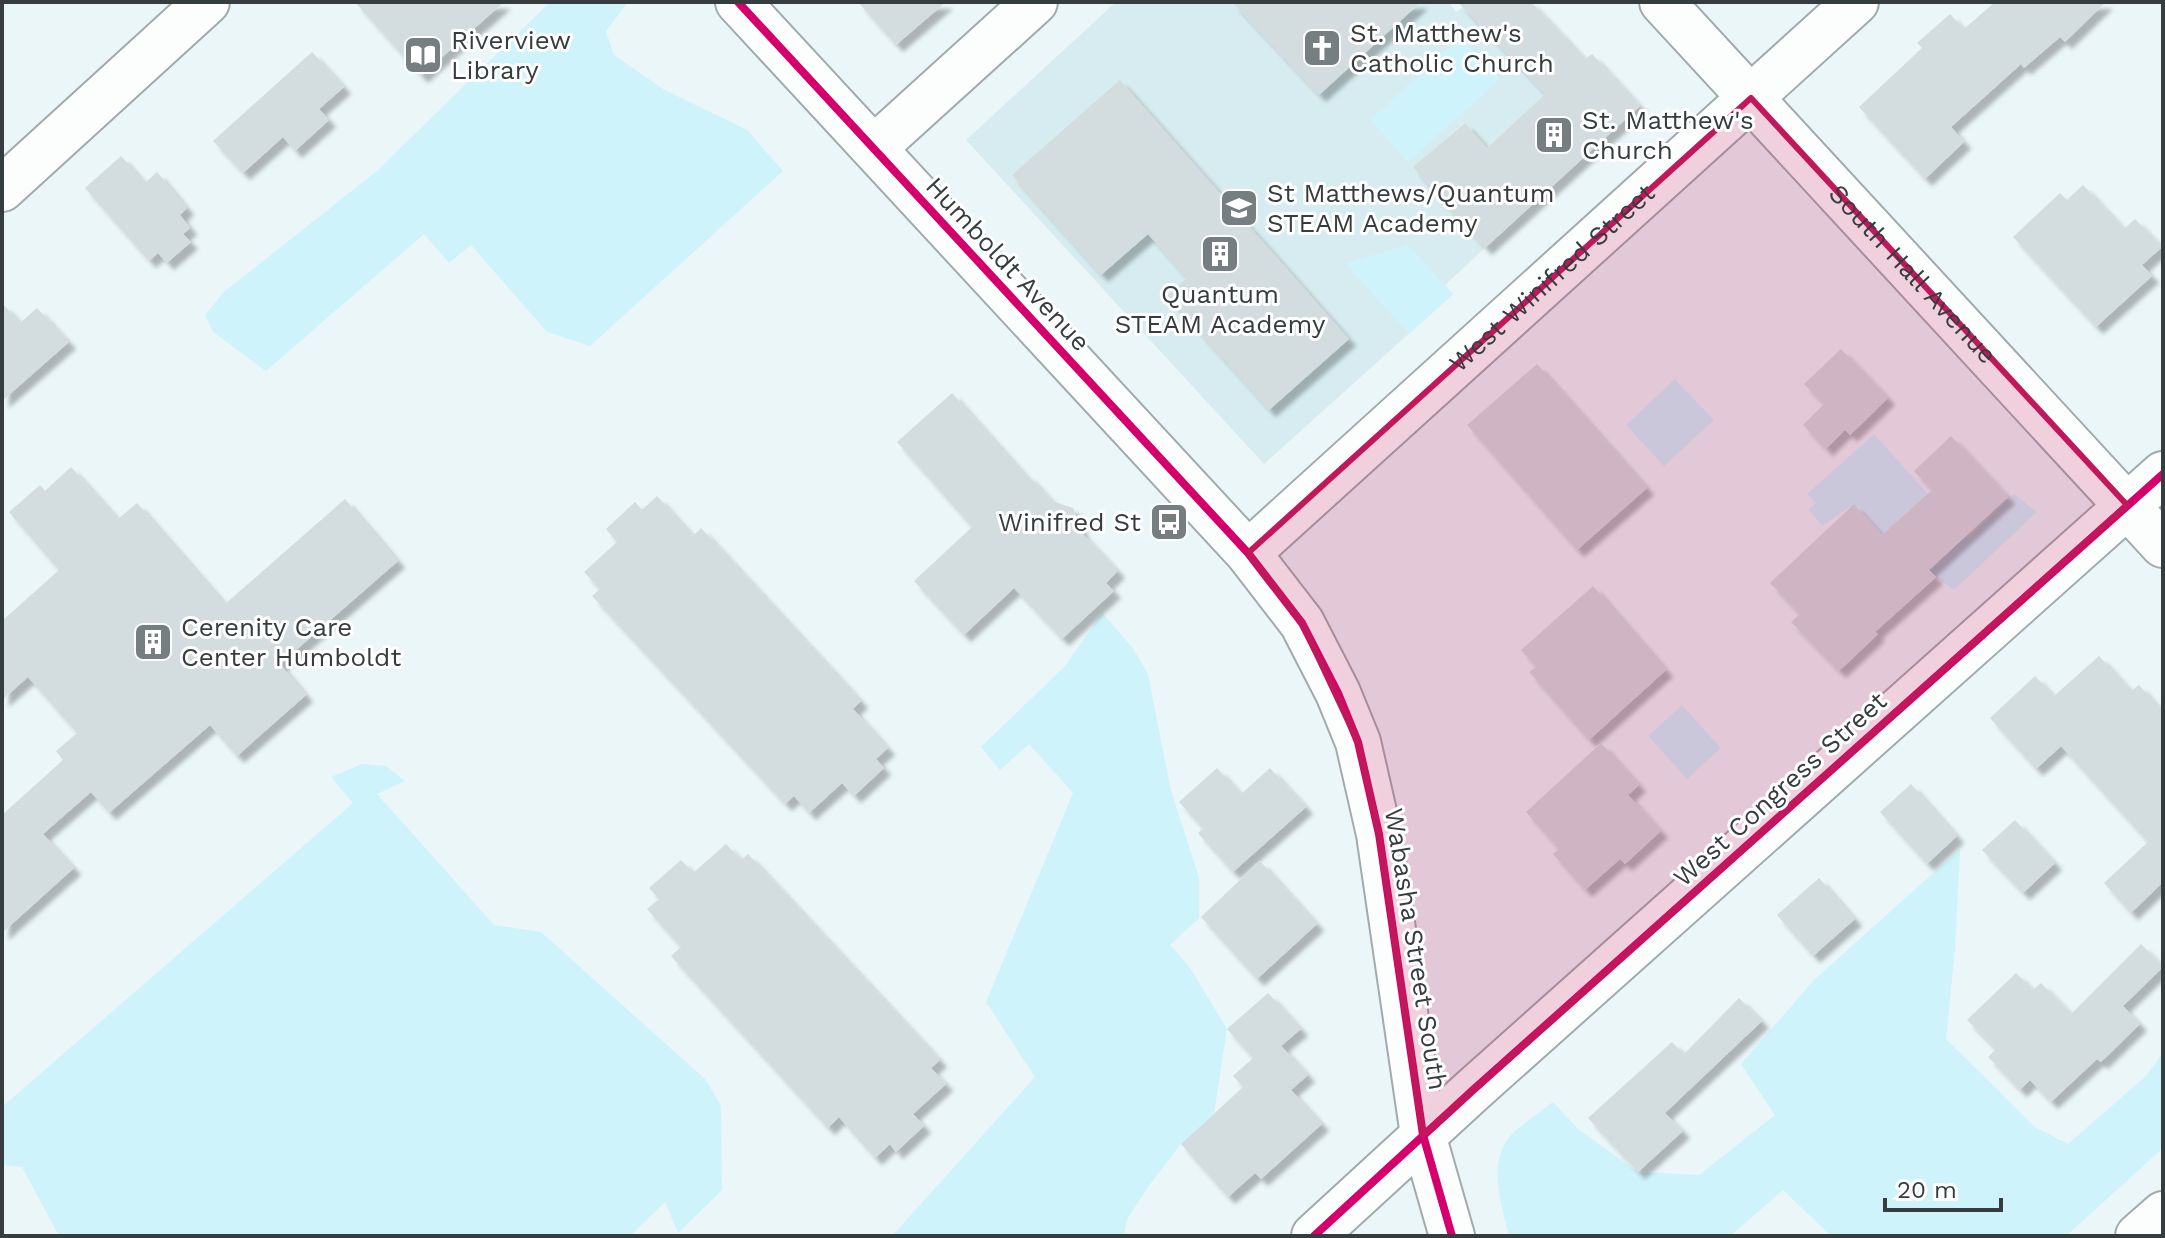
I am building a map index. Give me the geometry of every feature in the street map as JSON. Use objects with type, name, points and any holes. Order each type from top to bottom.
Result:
[{"type":"street","points":[[2,189],[207,2]]},
{"type":"street","name":"Humboldt Avenue","points":[[738,2],[1248,553]]},
{"type":"street","points":[[874,148],[1035,2]]},
{"type":"street","name":"South Hall Avenue","points":[[1662,2],[2163,545]]},
{"type":"street","name":"West Winifred Street","points":[[1248,553],[1856,2]]},
{"type":"street","name":"West Congress Street","points":[[1314,1236],[2163,474]]},
{"type":"street","name":"Wabasha Street South","points":[[1248,553],[1302,623],[1338,693],[1358,742],[1376,819],[1423,1135],[1452,1236]]},
{"type":"street","points":[[2138,1236],[2163,1214]]},
{"type":"highlighted area","points":[[1751,98],[2127,505],[1423,1135],[1379,834],[1358,742],[1302,623],[1248,553]]},
{"type":"shaded area","points":[[550,2],[628,2],[606,31],[614,55],[663,89],[747,130],[783,171],[590,346],[547,332],[471,245],[449,263],[424,234],[266,371],[213,332],[205,315],[224,292],[377,171]]},
{"type":"shaded area","name":"St Matthews/Quantum STEAM Academy","points":[[1116,2],[1232,2],[1319,94],[1421,2],[1448,2],[1457,12],[1468,2],[1531,2],[1534,5],[1496,41],[1545,94],[1487,148],[1464,123],[1414,167],[1485,248],[1445,285],[1453,294],[1264,464],[966,140]]},
{"type":"shaded area","points":[[1461,36],[1500,79],[1408,162],[1370,120]]},
{"type":"shaded area","points":[[1408,245],[1453,294],[1409,334],[1345,263]]},
{"type":"shaded area","points":[[1675,379],[1714,420],[1664,466],[1626,425]]},
{"type":"shaded area","points":[[1874,434],[1968,538],[2014,494],[2037,512],[1954,590],[1936,577],[1891,528],[1882,535],[1854,504],[1822,526],[1808,509],[1816,503],[1807,494]]},
{"type":"shaded area","points":[[1102,613],[1132,647],[1148,674],[1171,791],[1199,877],[1199,918],[1170,945],[1188,965],[1227,1029],[1214,1113],[1180,1145],[1148,1187],[1127,1219],[1124,1236],[892,1236],[1035,1077],[986,1002],[1073,793],[1029,744],[1000,770],[981,747],[1065,666]]},
{"type":"shaded area","points":[[1682,705],[1721,748],[1687,779],[1648,736]]},
{"type":"shaded area","points":[[362,764],[386,766],[405,781],[377,794],[494,925],[541,932],[706,1080],[721,1106],[722,1190],[678,1233],[665,1202],[630,1236],[59,1236],[22,1167],[2,1165],[2,1107],[353,803],[331,777]]},
{"type":"shaded area","points":[[1960,849],[1946,1039],[2035,1127],[2068,1144],[2146,1076],[2163,1053],[2163,1148],[2066,1236],[1831,1236],[1783,1190],[1730,1236],[1509,1236],[1498,1183],[1500,1156],[1513,1133],[1553,1102],[1578,1129],[1638,1172],[1699,1175],[1775,1115],[1741,1064],[1814,980]]},
{"type":"building","name":"Riverview Library","points":[[355,2],[504,2],[421,76]]},
{"type":"building","points":[[858,2],[946,2],[896,45]]},
{"type":"building","name":"St. Matthew's Catholic Church","points":[[1232,2],[1421,2],[1319,95]]},
{"type":"building","name":"St. Matthew's Church","points":[[1458,2],[1531,2],[1585,59],[1592,54],[1640,106],[1485,248],[1413,167],[1465,123],[1487,148],[1545,94]]},
{"type":"building","points":[[1995,2],[2106,2],[2065,42],[2060,37],[2024,68],[2021,64],[1951,127],[1964,142],[1925,179],[1859,107],[1922,48],[1917,43],[1950,14],[1964,29]]},
{"type":"building","points":[[312,52],[344,87],[319,109],[329,120],[295,151],[283,137],[243,173],[213,141]]},
{"type":"building","name":"Quantum STEAM Academy","points":[[1120,80],[1349,339],[1269,410],[1167,296],[1187,278],[1148,234],[1101,275],[1012,175]]},
{"type":"building","points":[[121,156],[145,183],[157,172],[187,208],[180,215],[190,228],[183,234],[191,242],[167,263],[158,253],[149,261],[85,188]]},
{"type":"building","points":[[2083,185],[2124,229],[2135,219],[2162,247],[2142,265],[2152,276],[2096,327],[2013,237],[2060,193],[2067,200]]},
{"type":"building","points":[[2,303],[20,323],[37,308],[69,342],[2,401]]},
{"type":"building","points":[[1841,349],[1888,398],[1850,435],[1845,430],[1826,449],[1803,425],[1824,404],[1804,384]]},
{"type":"building","points":[[1537,364],[1647,488],[1577,550],[1467,425]]},
{"type":"building","points":[[952,393],[1052,501],[1073,508],[1082,533],[1118,571],[1106,583],[1114,591],[1062,639],[1014,588],[964,635],[914,581],[972,527],[897,442]]},
{"type":"building","points":[[1951,436],[2008,497],[1929,570],[1936,577],[1875,632],[1878,634],[1839,671],[1791,622],[1800,614],[1770,583],[1854,504],[1882,535],[1932,490],[1914,471]]},
{"type":"building","name":"Cerenity Care Center Humboldt","points":[[71,467],[118,519],[137,503],[225,604],[345,499],[398,561],[280,664],[306,695],[237,756],[210,725],[109,813],[91,792],[43,834],[74,868],[2,933],[2,815],[63,760],[56,751],[77,733],[28,677],[2,700],[2,621],[59,570],[9,512],[40,485],[45,491]]},
{"type":"building","points":[[657,496],[693,536],[701,528],[861,701],[853,709],[888,748],[876,759],[884,768],[854,796],[842,783],[809,813],[794,796],[785,804],[592,596],[600,589],[584,572],[617,542],[606,529],[635,502],[642,510]]},
{"type":"building","points":[[1593,586],[1666,670],[1589,740],[1529,672],[1536,667],[1521,650]]},
{"type":"building","points":[[2099,656],[2131,691],[2139,685],[2163,712],[2163,882],[2131,913],[2104,883],[2148,842],[2061,746],[2036,769],[1990,718],[2035,676],[2054,696]]},
{"type":"building","points":[[1601,743],[1639,785],[1628,795],[1661,831],[1625,864],[1620,859],[1585,890],[1553,854],[1559,849],[1526,812]]},
{"type":"building","points":[[1217,768],[1241,794],[1270,768],[1306,807],[1233,872],[1198,833],[1203,828],[1179,802]]},
{"type":"building","points":[[1911,784],[1957,836],[1927,864],[1880,812]]},
{"type":"building","points":[[2015,820],[2055,863],[2023,893],[1982,850]]},
{"type":"building","points":[[726,844],[741,860],[748,854],[940,1060],[931,1068],[946,1084],[913,1114],[924,1126],[896,1152],[890,1144],[875,1158],[839,1117],[828,1128],[671,956],[681,947],[647,909],[659,899],[649,888],[681,860],[693,873]]},
{"type":"building","points":[[1260,861],[1317,924],[1257,979],[1201,917]]},
{"type":"building","points":[[1819,878],[1855,919],[1813,956],[1777,915]]},
{"type":"building","points":[[2141,944],[2163,967],[2123,1006],[2140,1024],[2101,1062],[2097,1059],[2051,1102],[2030,1080],[2020,1090],[1988,1057],[1996,1049],[1967,1020],[2016,973],[2033,990],[2041,983],[2071,1014]]},
{"type":"building","points":[[1268,993],[1301,1029],[1281,1046],[1308,1075],[1291,1090],[1322,1124],[1261,1179],[1255,1173],[1228,1197],[1181,1144],[1243,1087],[1233,1076],[1253,1058],[1227,1029]]},
{"type":"building","points":[[1739,998],[1762,1021],[1665,1113],[1683,1131],[1638,1172],[1588,1118],[1672,1042],[1684,1054]]},
{"type":"cycle path","points":[[738,2],[1248,553],[1302,623],[1338,693],[1358,742],[1379,834],[1423,1135],[1452,1236]]},
{"type":"cycle path","points":[[1314,1236],[1473,1090],[2163,474]]},
{"type":"place","name":"St. Matthew's Catholic Church","points":[[1322,48]]},
{"type":"place","name":"Riverview Library","points":[[423,55]]},
{"type":"place","name":"St. Matthew's Church","points":[[1554,135]]},
{"type":"place","name":"St Matthews/Quantum STEAM Academy","points":[[1239,208]]},
{"type":"place","name":"Quantum STEAM Academy","points":[[1220,254]]},
{"type":"place","name":"Winifred St","points":[[1169,522]]},
{"type":"place","name":"Cerenity Care Center Humboldt","points":[[153,642]]}]
